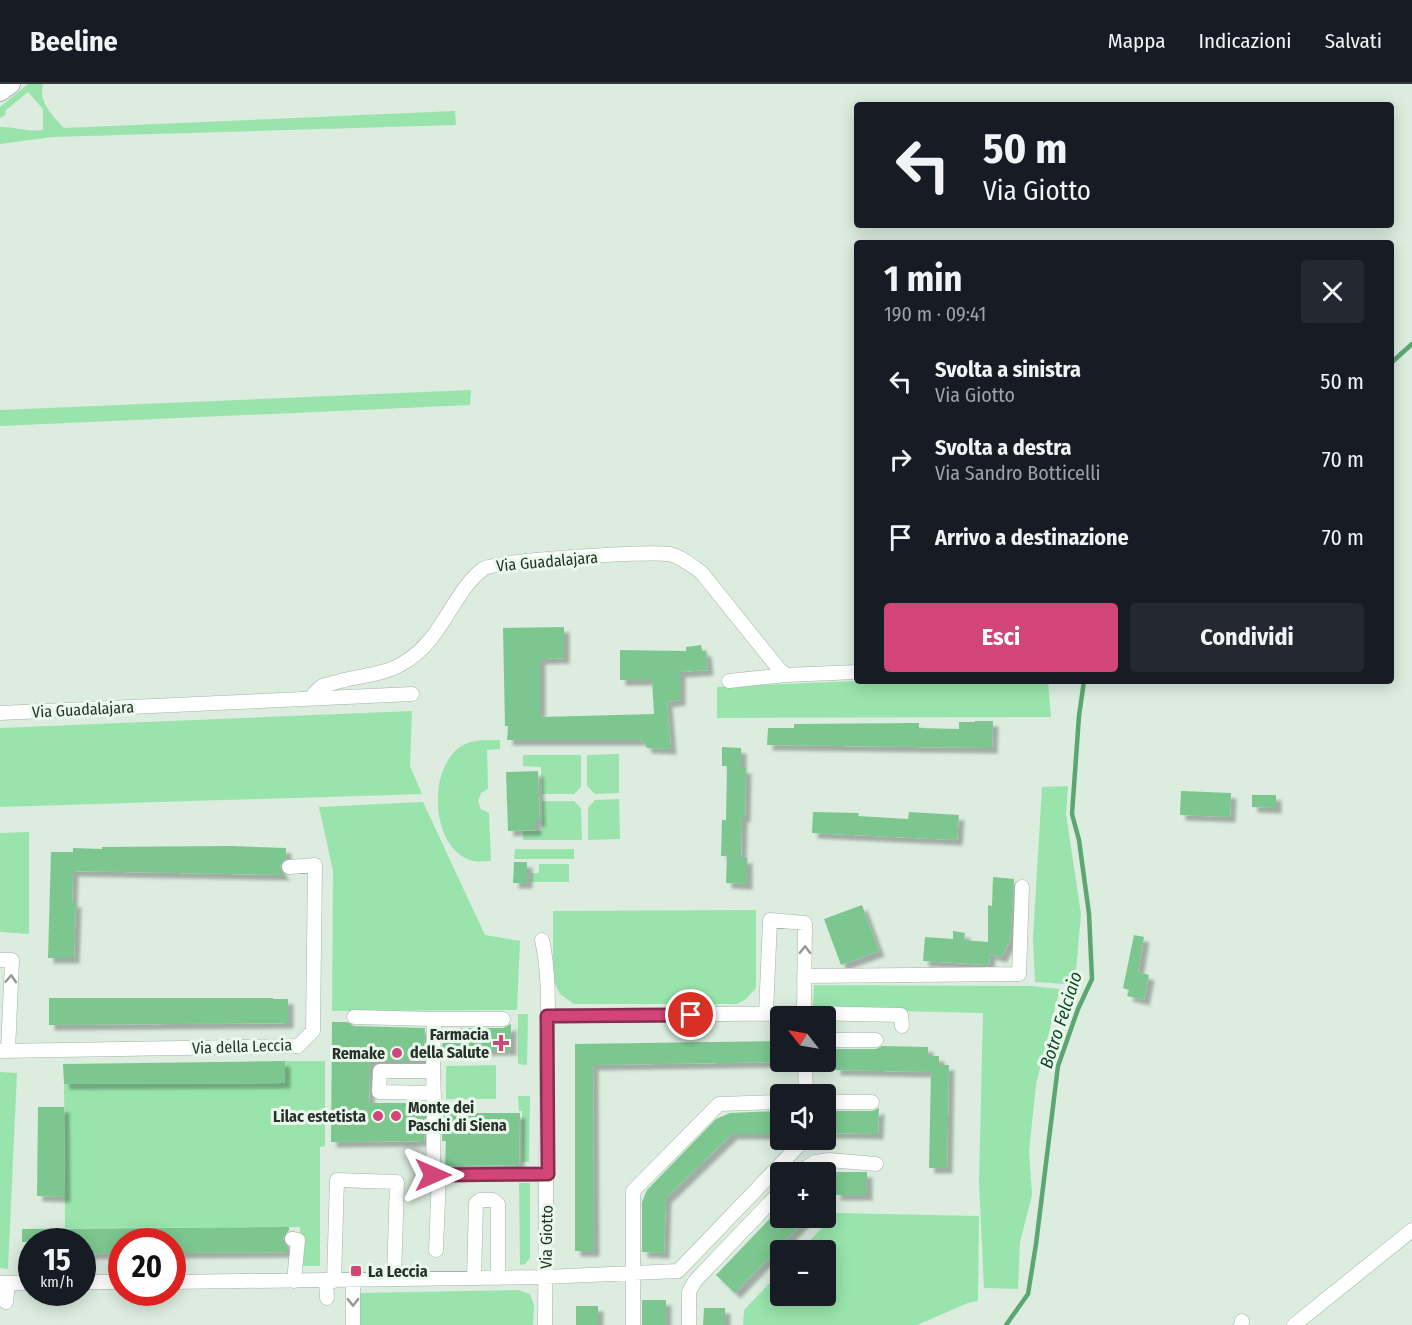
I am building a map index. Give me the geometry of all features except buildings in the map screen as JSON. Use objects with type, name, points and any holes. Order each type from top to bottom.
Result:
[{"type":"main road","points":[[0,92],[11,84]]},
{"type":"street","name":"Via Guadalajara","points":[[309,699],[322,686],[389,671],[412,658],[432,638],[468,585],[486,567],[504,562],[608,555],[670,554],[684,561],[700,572],[786,675]]},
{"type":"street","points":[[729,681],[786,675],[854,672]]},
{"type":"street","name":"Via Guadalajara","points":[[0,713],[412,694]]},
{"type":"street","name":"Via della Leccia","points":[[0,960],[12,960],[4,1051],[298,1046],[313,1031],[315,865],[289,867]]},
{"type":"street","points":[[804,976],[1019,974],[1022,887]]},
{"type":"street","points":[[766,1014],[770,920],[805,923],[804,1006]]},
{"type":"street","name":"Via Giotto","points":[[543,940],[550,959],[547,1016],[548,1174],[545,1325]]},
{"type":"street","points":[[547,1016],[691,1010],[770,1014]]},
{"type":"street","points":[[836,1016],[905,1019]]},
{"type":"street","points":[[354,1017],[503,1019]]},
{"type":"street","points":[[434,1019],[433,1175],[548,1174]]},
{"type":"street","points":[[836,1040],[876,1040]]},
{"type":"street","points":[[433,1071],[380,1071],[380,1092],[434,1093]]},
{"type":"street","points":[[633,1325],[633,1191],[719,1104],[770,1102]]},
{"type":"street","points":[[836,1102],[872,1102]]},
{"type":"street","name":"Via Giotto","points":[[545,1277],[678,1271],[795,1150]]},
{"type":"street","points":[[815,1162],[829,1160],[876,1164]]},
{"type":"street","points":[[436,1250],[439,1174]]},
{"type":"street","points":[[327,1298],[337,1180],[397,1182],[394,1278]]},
{"type":"street","points":[[474,1278],[476,1203],[480,1200],[493,1200],[498,1204],[498,1278]]},
{"type":"street","points":[[689,1325],[689,1292],[695,1281],[770,1202]]},
{"type":"street","points":[[1294,1325],[1412,1230]]},
{"type":"street","points":[[292,1239],[298,1240],[294,1281]]},
{"type":"street","points":[[690,1258],[698,1265],[707,1266]]},
{"type":"street","points":[[186,1282],[545,1277]]},
{"type":"street","points":[[353,1280],[353,1325]]},
{"type":"street","points":[[4,1283],[6,1302]]},
{"type":"green space","points":[[28,84],[43,84],[45,103],[51,114],[64,128],[455,111],[456,125],[53,137],[0,144],[0,127],[43,130],[43,109],[28,92],[0,118],[0,107]]},
{"type":"green space","points":[[471,390],[470,405],[0,426],[0,410]]},
{"type":"green space","points":[[854,681],[854,684],[1048,684],[1051,717],[717,718],[717,687]]},
{"type":"green space","points":[[412,711],[410,766],[422,794],[0,807],[0,728]]},
{"type":"green space","points":[[500,740],[500,749],[487,750],[488,789],[481,793],[478,801],[481,809],[489,813],[491,861],[473,861],[458,853],[447,840],[438,804],[439,784],[445,766],[454,752],[468,743]]},
{"type":"green space","points":[[619,754],[619,793],[595,794],[587,786],[587,755]]},
{"type":"green space","points":[[523,755],[581,755],[581,787],[574,794],[542,794],[541,767],[523,766]]},
{"type":"green space","points":[[1068,786],[1066,814],[1081,914],[1076,971],[1066,984],[1035,982],[1033,938],[1042,787]]},
{"type":"green space","points":[[619,799],[620,839],[588,840],[588,808],[595,800]]},
{"type":"green space","points":[[542,801],[574,801],[581,808],[582,840],[523,840],[523,831],[542,831]]},
{"type":"green space","points":[[423,802],[485,935],[520,941],[517,1010],[332,1011],[333,871],[319,807]]},
{"type":"green space","points":[[29,832],[29,934],[0,932],[0,833]]},
{"type":"green space","points":[[515,849],[574,849],[574,859],[514,859]]},
{"type":"green space","points":[[539,864],[569,864],[569,882],[531,882],[531,873],[539,873]]},
{"type":"green space","points":[[756,910],[756,988],[746,999],[737,1004],[574,1004],[560,994],[553,980],[553,911]]},
{"type":"green space","points":[[814,985],[1031,986],[1060,989],[1036,1084],[1029,1152],[1032,1195],[1020,1242],[1018,1289],[984,1288],[979,1182],[983,1013],[836,1010],[836,1006],[813,1006]]},
{"type":"green space","points":[[518,1014],[528,1014],[527,1065],[518,1064]]},
{"type":"green space","points":[[285,1061],[325,1061],[325,1146],[320,1147],[320,1266],[301,1266],[300,1227],[65,1228],[64,1084],[284,1083]]},
{"type":"green space","points":[[496,1065],[496,1099],[446,1099],[446,1066]]},
{"type":"green space","points":[[0,1072],[17,1073],[8,1269],[0,1268]]},
{"type":"green space","points":[[518,1096],[530,1096],[529,1162],[522,1162],[522,1111],[519,1111]]},
{"type":"green space","points":[[519,1183],[530,1183],[530,1258],[525,1264],[520,1265]]},
{"type":"green space","points":[[836,1213],[979,1216],[978,1301],[968,1303],[917,1325],[743,1325],[744,1310],[770,1283],[770,1306],[836,1306],[836,1240],[810,1240],[822,1228],[836,1228]]},
{"type":"green space","points":[[518,1290],[530,1294],[534,1305],[533,1325],[360,1325],[360,1293]]},
{"type":"waterway","name":"Botro Felciaio","points":[[1394,360],[1412,344]]},
{"type":"waterway","name":"Botro Felciaio","points":[[1006,1325],[1028,1294],[1058,1066],[1078,1009],[1092,979],[1089,914],[1079,840],[1072,814],[1084,684]]},
{"type":"place","name":"Farmacia della Salute","points":[[501,1043]]},
{"type":"place","name":"Remake","points":[[397,1053]]},
{"type":"place","name":"Lilac estetista","points":[[378,1116]]},
{"type":"place","name":"Monte dei Paschi di Siena","points":[[396,1116]]},
{"type":"place","name":"La Leccia","points":[[356,1271]]},
{"type":"route","points":[[433,1175],[548,1174],[547,1016],[691,1015]]}]
